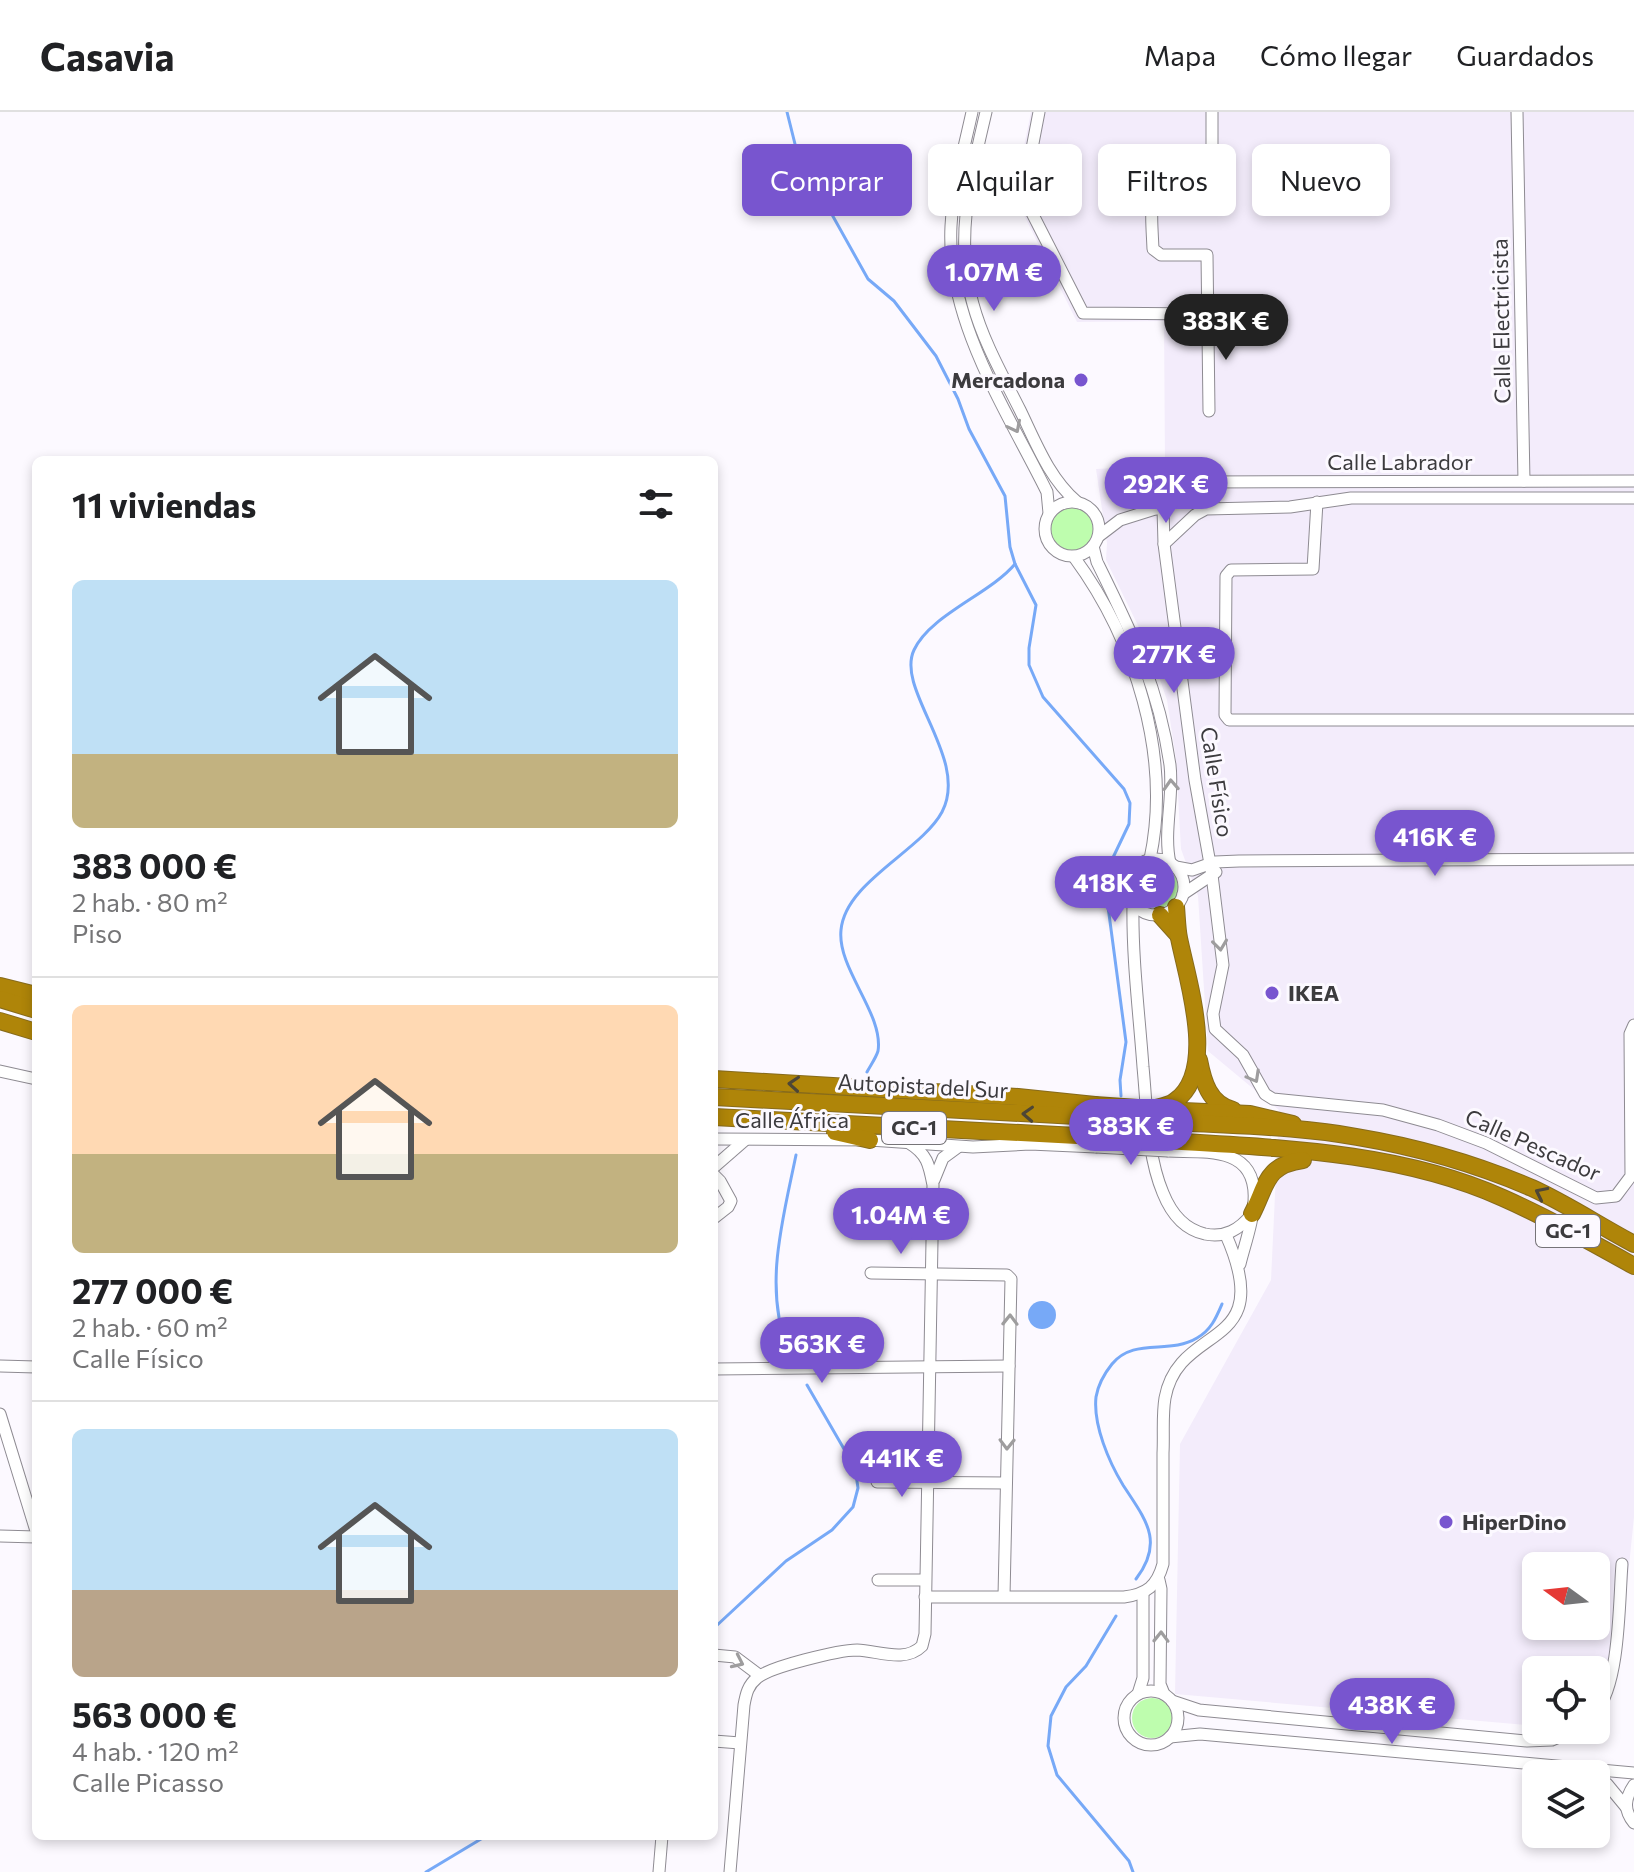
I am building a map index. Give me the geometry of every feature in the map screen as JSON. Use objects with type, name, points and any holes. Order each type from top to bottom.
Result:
[{"type":"highway","points":[[1180,900],[1179,937],[1192,988],[1201,1071],[1212,1099],[1225,1108],[1320,1132]]},
{"type":"highway","points":[[1155,915],[1179,937]]},
{"type":"highway","points":[[3,991],[32,993]]},
{"type":"highway","points":[[3,991],[32,1008]]},
{"type":"highway","points":[[0,1021],[32,1031]]},
{"type":"highway","points":[[1156,1113],[1185,1091],[1192,1077],[1196,1042]]},
{"type":"highway","points":[[718,1079],[1018,1097],[1095,1111]]},
{"type":"highway","name":"Autopista del Sur","points":[[718,1097],[1156,1113],[1355,1136],[1421,1150],[1492,1172],[1535,1190],[1634,1244]]},
{"type":"highway","points":[[1156,1113],[1250,1114]]},
{"type":"highway","name":"Autopista del Sur","points":[[718,1117],[1096,1142],[1314,1151],[1371,1159],[1458,1182],[1502,1198],[1634,1266]]},
{"type":"highway","points":[[733,1118],[770,1126],[835,1132],[1030,1144]]},
{"type":"highway","points":[[835,1132],[870,1140]]},
{"type":"highway","points":[[1219,1154],[1354,1166],[1502,1198]]},
{"type":"highway","points":[[1252,1214],[1270,1173],[1289,1162],[1303,1160]]},
{"type":"street","points":[[972,112],[951,227],[953,269],[961,309],[975,347],[1047,492],[1049,513],[1044,530],[1050,547],[1057,553],[1074,557],[1085,553],[1126,518],[1144,498],[1146,489],[1157,483],[1165,486],[1170,496],[1159,509],[1126,518],[1092,510],[1077,502],[1061,488],[1046,464],[985,339],[972,303],[965,262],[964,223],[986,112]]},
{"type":"street","points":[[1039,112],[1024,190],[1029,207],[1083,313],[1207,314]]},
{"type":"street","points":[[1209,411],[1207,255],[1161,255],[1153,249],[1151,207],[1154,193],[1173,164],[1203,162],[1212,154],[1212,112]]},
{"type":"street","name":"Calle Electricista","points":[[1517,112],[1524,481]]},
{"type":"street","name":"Calle Labrador","points":[[1170,496],[1192,483],[1203,482],[1634,481]]},
{"type":"street","points":[[1144,498],[1147,505],[1159,509]]},
{"type":"street","points":[[1164,544],[1195,515],[1206,509],[1290,507],[1351,498],[1634,498]]},
{"type":"street","points":[[1049,513],[1066,502],[1077,502]]},
{"type":"street","points":[[1317,502],[1313,569],[1231,570],[1226,576],[1225,715],[1229,720],[1634,720]]},
{"type":"street","name":"Calle Físico","points":[[1159,509],[1223,965],[1213,1014]]},
{"type":"street","points":[[1092,510],[1099,524],[1097,562],[1145,665],[1164,724],[1172,803],[1167,847],[1173,865],[1183,879],[1180,900]]},
{"type":"street","points":[[1074,557],[1090,578],[1127,655],[1150,727],[1158,805],[1150,859]]},
{"type":"street","points":[[1206,841],[1232,862]]},
{"type":"street","points":[[1252,1214],[1226,1235],[1195,1232],[1172,1211],[1158,1180],[1146,1098],[1132,945],[1133,903],[1128,885],[1130,876],[1142,863],[1150,859],[1192,870],[1211,869],[1232,862],[1634,859]]},
{"type":"street","points":[[1132,945],[1138,928],[1180,900],[1211,869]]},
{"type":"street","points":[[1133,903],[1155,915]]},
{"type":"street","name":"Calle Pescador","points":[[1213,1014],[1215,1029],[1243,1055],[1258,1085],[1273,1099],[1383,1110],[1438,1125],[1486,1143],[1596,1198],[1616,1196],[1631,1176],[1632,1029]]},
{"type":"street","points":[[0,1071],[32,1078]]},
{"type":"street","name":"Calle África","points":[[718,1139],[870,1140],[999,1147],[1096,1142]]},
{"type":"street","points":[[719,1163],[745,1140]]},
{"type":"street","points":[[730,1872],[746,1694],[759,1675],[771,1669],[844,1651],[909,1655],[922,1646],[925,1634],[933,1185],[929,1163],[923,1152],[909,1143]]},
{"type":"street","points":[[933,1185],[943,1158],[959,1146]]},
{"type":"street","points":[[1167,1146],[1219,1154],[1239,1162],[1251,1178],[1254,1195],[1252,1214],[1239,1265]]},
{"type":"street","points":[[718,1180],[731,1201],[718,1215]]},
{"type":"street","points":[[1200,1734],[1178,1720],[1160,1684],[1159,1580],[1163,1564],[1165,1397],[1177,1370],[1231,1323],[1238,1312],[1241,1287],[1239,1265],[1226,1235]]},
{"type":"street","points":[[871,1273],[1007,1275],[1011,1279],[1006,1483],[1007,1596]]},
{"type":"street","points":[[0,1366],[32,1367]]},
{"type":"street","points":[[718,1369],[1009,1366]]},
{"type":"street","points":[[0,1414],[32,1516],[27,1528],[18,1537]]},
{"type":"street","points":[[877,1482],[1006,1483]]},
{"type":"street","points":[[0,1536],[32,1537]]},
{"type":"street","points":[[1610,1685],[1622,1564]]},
{"type":"street","points":[[878,1580],[925,1580]]},
{"type":"street","points":[[925,1597],[1143,1595],[1159,1580]]},
{"type":"street","points":[[1143,1595],[1143,1678],[1138,1694],[1126,1708],[1124,1718],[1130,1736],[1147,1745],[1163,1742],[1170,1737],[1178,1720],[1199,1710]]},
{"type":"street","points":[[718,1655],[735,1657],[759,1675]]},
{"type":"street","points":[[1138,1694],[1147,1691],[1199,1710],[1522,1741]]},
{"type":"street","points":[[1170,1737],[1200,1734],[1522,1766]]},
{"type":"street","points":[[718,1741],[740,1743]]},
{"type":"street","points":[[1610,1773],[1634,1773]]},
{"type":"street","points":[[1626,1807],[1627,1795],[1634,1785]]},
{"type":"street","points":[[1610,1788],[1634,1823]]},
{"type":"street","points":[[659,1872],[662,1840]]},
{"type":"shaded area","points":[[1031,112],[1634,112],[1634,1517],[1620,1654],[1610,1662],[1610,1656],[1522,1656],[1522,1725],[1175,1694],[1180,1444],[1271,1280],[1279,1110],[1208,1051],[1198,896],[1181,849],[1176,759],[1167,700],[1149,648],[1106,560],[1107,543],[1096,469],[1165,465],[1164,321],[1077,322],[1024,216],[1082,216],[1082,144],[1024,144]]},
{"type":"green space","points":[[1072,508],[1087,514],[1093,529],[1087,544],[1072,550],[1057,544],[1051,529],[1057,514]]},
{"type":"green space","points":[[1157,866],[1172,872],[1178,887],[1172,902],[1157,908],[1142,902],[1136,887],[1142,872]]},
{"type":"green space","points":[[1152,1698],[1166,1704],[1172,1718],[1166,1732],[1152,1738],[1138,1732],[1132,1718],[1138,1704]]},
{"type":"water","points":[[1042,1301],[1052,1305],[1056,1315],[1052,1325],[1042,1329],[1032,1325],[1028,1315],[1032,1305]]},
{"type":"waterway","points":[[787,112],[797,152],[868,279],[894,301],[936,356],[969,429],[1005,496],[1010,547],[1036,605],[1029,665],[1043,697],[1124,789],[1130,803],[1129,824],[1109,866],[1107,899],[1126,1042],[1120,1080],[1121,1096]]},
{"type":"waterway","points":[[867,1072],[878,1051],[878,1037],[846,960],[841,930],[846,913],[869,882],[932,826],[942,812],[948,791],[947,770],[940,748],[914,685],[911,666],[914,650],[933,626],[1015,564]]},
{"type":"waterway","points":[[788,1350],[777,1302],[776,1277],[781,1228],[796,1155]]},
{"type":"waterway","points":[[1136,1579],[1149,1553],[1149,1530],[1103,1443],[1097,1419],[1098,1388],[1109,1368],[1121,1356],[1141,1348],[1186,1343],[1202,1335],[1222,1304]]},
{"type":"waterway","points":[[718,1624],[786,1561],[832,1530],[853,1507],[858,1488],[855,1468],[807,1385]]},
{"type":"waterway","points":[[1116,1616],[1086,1666],[1066,1687],[1051,1716],[1048,1746],[1057,1775],[1129,1861],[1133,1872]]},
{"type":"waterway","points":[[426,1872],[479,1840]]},
{"type":"place","name":"Mercadona","points":[[1081,380]]},
{"type":"place","name":"IKEA","points":[[1272,993]]},
{"type":"place","name":"HiperDino","points":[[1446,1522]]}]
